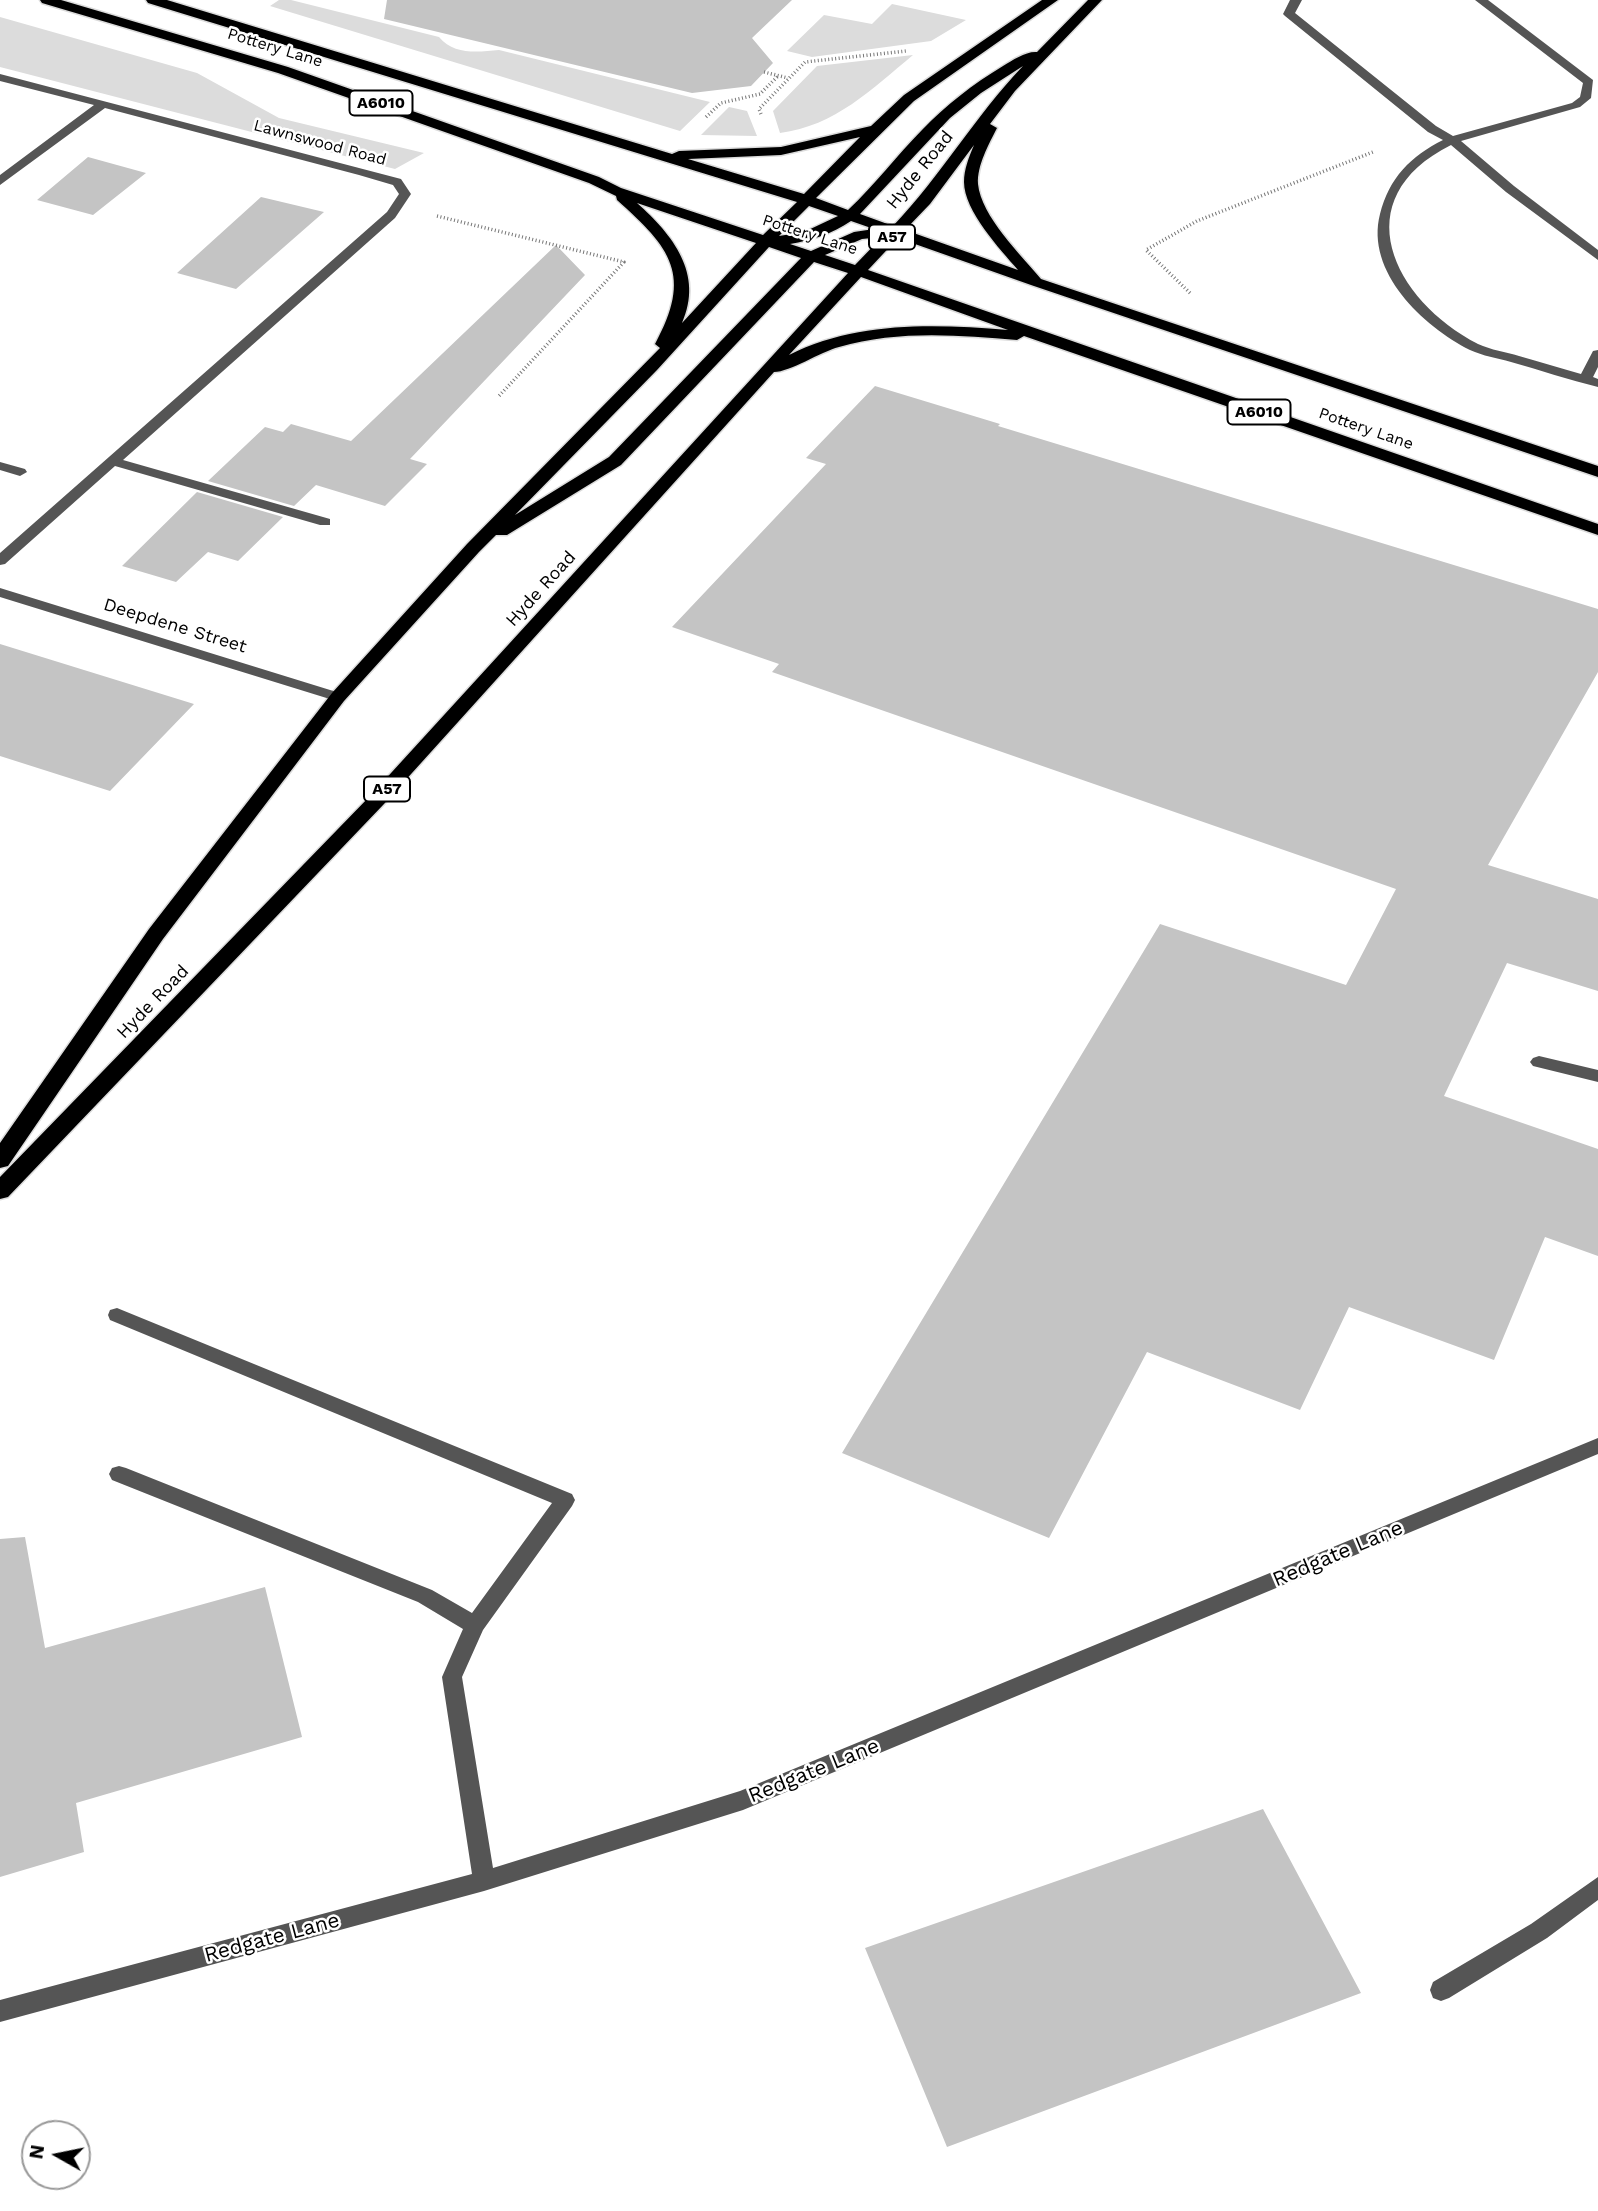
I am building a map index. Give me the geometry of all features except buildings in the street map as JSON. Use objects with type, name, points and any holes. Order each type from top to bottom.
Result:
[{"type":"highway","name":"Pottery Lane","points":[[47,0],[295,74],[594,180],[615,191],[858,271],[1598,530]]},
{"type":"highway","name":"Pottery Lane","points":[[153,0],[807,200],[1036,282],[1598,472]]},
{"type":"highway","name":"Hyde Road","points":[[0,1160],[156,933],[338,696],[473,548],[651,367],[766,241],[877,128],[909,98],[1051,0]]},
{"type":"highway","name":"Hyde Road","points":[[0,1191],[377,800],[858,271],[925,201],[1010,88],[1095,0]]},
{"type":"highway","name":"A57","points":[[766,241],[798,240],[826,232],[852,216],[943,117],[992,77],[1051,46]]},
{"type":"highway","name":"A57","points":[[1010,88],[981,146],[970,182],[972,195],[995,232],[1036,282]]},
{"type":"highway","points":[[656,156],[759,153],[816,145],[877,128]]},
{"type":"highway","name":"A57","points":[[615,191],[654,226],[676,252],[680,266],[682,290],[679,314],[651,367]]},
{"type":"highway","name":"A57","points":[[473,548],[615,461],[811,256],[859,235],[896,232]]},
{"type":"highway","points":[[762,377],[788,361],[817,349],[884,331],[968,331],[1044,338]]},
{"type":"street","points":[[1296,0],[1289,14],[1432,130],[1452,140],[1510,189],[1598,256]]},
{"type":"street","points":[[1481,0],[1576,70],[1590,82],[1589,89],[1576,105],[1452,140],[1417,161],[1402,175],[1390,199],[1383,223],[1383,241],[1388,261],[1408,292],[1425,310],[1444,328],[1477,348],[1592,381],[1598,354]]},
{"type":"street","name":"Lawnswood Road","points":[[0,78],[363,172],[397,182],[405,194],[391,215],[0,561]]},
{"type":"street","points":[[0,181],[103,104]]},
{"type":"street","points":[[113,461],[325,522]]},
{"type":"street","points":[[0,466],[20,472]]},
{"type":"street","name":"Deepdene Street","points":[[0,592],[338,696]]},
{"type":"street","points":[[1539,1062],[1598,1076]]},
{"type":"street","points":[[117,1315],[565,1500],[475,1625],[452,1677],[484,1881]]},
{"type":"street","name":"Redgate Lane","points":[[0,2011],[484,1881],[743,1800],[1598,1446]]},
{"type":"street","points":[[119,1474],[425,1596],[475,1625]]},
{"type":"street","points":[[1441,1990],[1539,1931],[1598,1887]]},
{"type":"path","points":[[763,119],[759,109],[805,62],[909,51]]},
{"type":"path","points":[[764,72],[789,79]]},
{"type":"path","points":[[702,121],[721,103],[760,94],[778,76]]},
{"type":"path","points":[[1194,297],[1146,250],[1197,221],[1432,130]]},
{"type":"path","points":[[435,215],[624,262],[498,397]]},
{"type":"shaded area","points":[[279,0],[291,0],[439,37],[459,50],[499,50],[710,102],[680,131],[270,6]]},
{"type":"shaded area","points":[[892,4],[966,20],[931,41],[812,57],[787,51],[824,15],[872,24]]},
{"type":"shaded area","points":[[0,17],[197,73],[279,118],[424,153],[395,169],[0,67]]},
{"type":"shaded area","points":[[913,55],[867,93],[835,114],[818,123],[780,133],[773,111],[817,66]]},
{"type":"shaded area","points":[[729,107],[747,111],[757,136],[701,135]]}]
